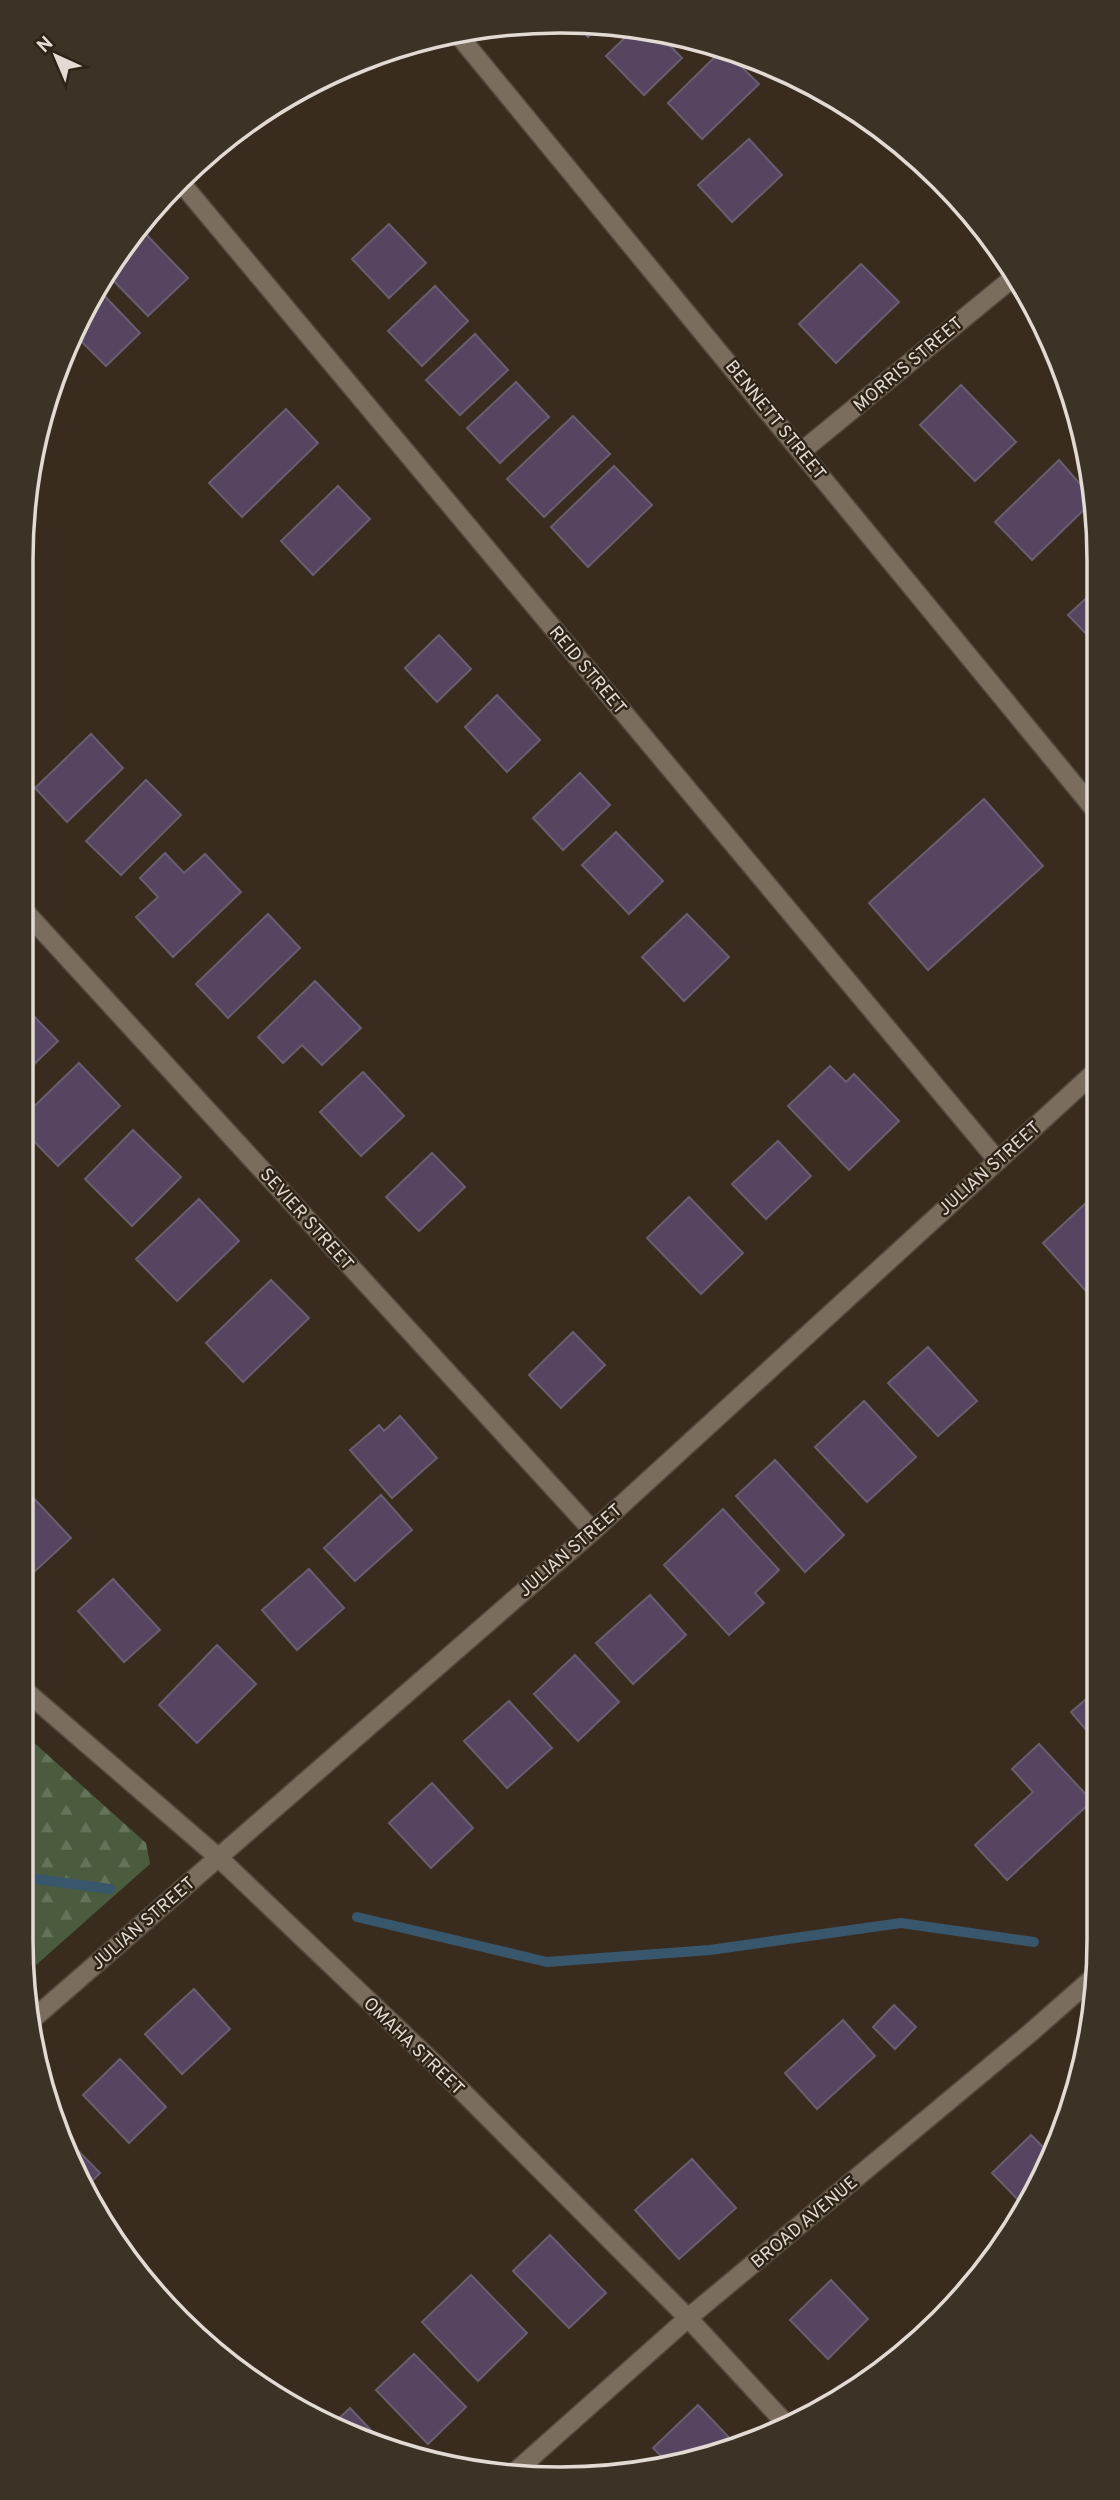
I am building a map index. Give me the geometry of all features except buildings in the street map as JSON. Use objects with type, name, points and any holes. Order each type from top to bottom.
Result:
[{"type":"street","name":"BENNETT STREET","points":[[464,42],[1087,800]]},
{"type":"street","name":"REID STREET","points":[[187,189],[998,1161]]},
{"type":"street","name":"MORRIS STREET","points":[[802,451],[1007,282]]},
{"type":"street","name":"SEVIER STREET","points":[[33,920],[593,1531]]},
{"type":"street","name":"JULIAN STREET","points":[[39,2014],[593,1531],[1087,1079]]},
{"type":"street","name":"OMAHA STREET","points":[[33,1697],[219,1858],[436,2065],[688,2318],[781,2418]]},
{"type":"street","name":"BROAD AVENUE","points":[[522,2466],[688,2318],[1085,1985]]},
{"type":"green space","points":[[33,1742],[146,1843],[150,1864],[34,1967]]},
{"type":"waterway","points":[[33,1879],[110,1889]]},
{"type":"waterway","points":[[357,1917],[547,1962],[710,1950],[901,1923],[1034,1942]]}]
